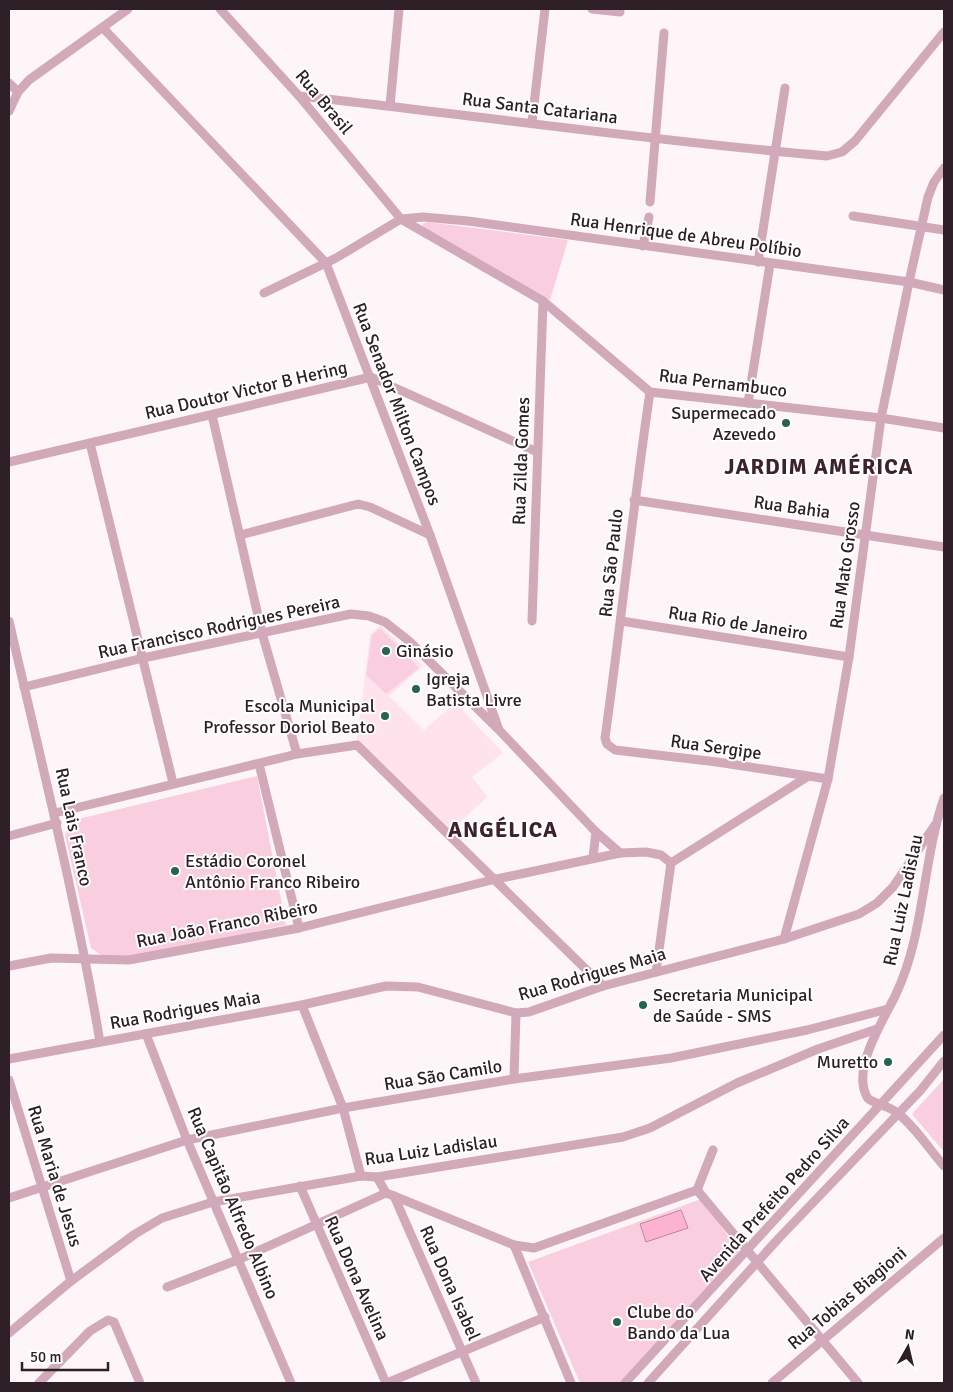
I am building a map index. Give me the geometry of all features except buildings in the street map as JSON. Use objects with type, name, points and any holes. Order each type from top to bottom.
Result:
[{"type":"street","points":[[9,111],[18,92],[29,80],[128,9]]},
{"type":"street","name":"Rua Brasil","points":[[220,9],[299,96],[401,219]]},
{"type":"street","points":[[390,106],[399,9]]},
{"type":"street","points":[[532,122],[545,9]]},
{"type":"street","points":[[592,9],[620,12]]},
{"type":"street","name":"Rua Senador Milton Campos","points":[[103,28],[326,263],[430,535],[499,730],[596,832],[620,853]]},
{"type":"street","name":"Rua Santa Catariana","points":[[299,96],[532,122],[656,139],[827,156],[842,152],[855,141],[944,32]]},
{"type":"street","points":[[650,202],[664,33]]},
{"type":"street","points":[[9,83],[18,92]]},
{"type":"street","points":[[758,262],[785,88]]},
{"type":"street","name":"Rua Mato Grosso","points":[[784,939],[828,779],[849,657],[882,418],[909,282],[928,197],[934,182],[944,168]]},
{"type":"street","points":[[853,216],[921,228],[944,230]]},
{"type":"street","name":"Rua Henrique de Abreu Políbio","points":[[401,219],[423,217],[468,221],[909,282],[944,290]]},
{"type":"street","points":[[643,246],[649,217]]},
{"type":"street","points":[[264,293],[326,263],[401,219]]},
{"type":"street","name":"Rua Pernambuco","points":[[401,219],[543,301],[650,392],[882,418],[944,428]]},
{"type":"street","points":[[748,403],[770,264]]},
{"type":"street","name":"Rua Zilda Gomes","points":[[532,622],[543,301]]},
{"type":"street","name":"Rua Doutor Victor B Hering","points":[[9,462],[371,377],[537,452]]},
{"type":"street","name":"Rua São Paulo","points":[[605,738],[621,621],[634,500],[650,392]]},
{"type":"street","points":[[212,415],[262,633],[296,754]]},
{"type":"street","points":[[90,443],[173,783]]},
{"type":"street","name":"Rua Bahia","points":[[634,500],[944,546]]},
{"type":"street","points":[[240,535],[358,504],[370,507],[430,535]]},
{"type":"street","name":"Rua Francisco Rodrigues Pereira","points":[[24,687],[144,658],[350,614],[368,616],[385,622],[409,641],[499,730]]},
{"type":"street","name":"Rua Lais Franco","points":[[9,621],[55,813],[86,959],[100,1042]]},
{"type":"street","name":"Rua Rio de Janeiro","points":[[621,621],[849,657]]},
{"type":"street","name":"Rua Sergipe","points":[[605,738],[610,748],[616,750],[717,762],[828,779]]},
{"type":"street","points":[[55,813],[296,754],[357,745],[492,880],[603,986]]},
{"type":"street","points":[[259,764],[299,928]]},
{"type":"street","points":[[656,972],[671,863],[807,777]]},
{"type":"street","points":[[935,825],[944,798]]},
{"type":"street","points":[[9,836],[57,823]]},
{"type":"street","name":"Rua Rodrigues Maia","points":[[9,1059],[302,1005],[386,986],[418,987],[516,1013],[529,1012],[603,986],[784,939],[859,914],[876,903],[893,887],[935,825]]},
{"type":"street","name":"Rua Luiz Ladislau","points":[[883,1103],[871,1102],[867,1098],[863,1086],[864,1068],[877,1029],[896,994],[912,952],[935,825]]},
{"type":"street","points":[[592,857],[596,832]]},
{"type":"street","name":"Rua João Franco Ribeiro","points":[[9,966],[51,958],[130,960],[299,928],[592,857],[646,852],[661,855],[671,863]]},
{"type":"street","points":[[302,1005],[343,1108],[362,1176]]},
{"type":"street","name":"Rua São Camilo","points":[[9,1198],[187,1140],[343,1108],[514,1079],[671,1058],[807,1030],[888,1009]]},
{"type":"street","points":[[514,1079],[516,1013]]},
{"type":"street","name":"Rua Luiz Ladislau","points":[[9,1333],[71,1281],[147,1226],[162,1218],[213,1202],[300,1186],[362,1176],[377,1177],[623,1137],[650,1128],[737,1083],[818,1049],[877,1029]]},
{"type":"street","name":"Rua Capitão Alfredo Albino","points":[[146,1034],[187,1140],[240,1259],[291,1383]]},
{"type":"street","name":"Avenida Prefeito Pedro Silva","points":[[625,1383],[944,1035]]},
{"type":"street","name":"Avenida Prefeito Pedro Silva","points":[[648,1383],[756,1263],[944,1061]]},
{"type":"street","name":"Rua Maria de Jesus","points":[[9,1080],[71,1281]]},
{"type":"street","points":[[883,1103],[898,1112],[944,1166]]},
{"type":"street","points":[[168,1287],[240,1259],[390,1194],[514,1245],[525,1248],[542,1246],[697,1190],[713,1150]]},
{"type":"street","name":"Rua Dona Isabel","points":[[377,1177],[390,1194],[476,1383]]},
{"type":"street","name":"Rua Dona Avelina","points":[[300,1186],[386,1383]]},
{"type":"street","points":[[697,1190],[858,1383]]},
{"type":"street","name":"Rua Tobias Biagioni","points":[[772,1383],[944,1238]]},
{"type":"street","points":[[514,1245],[571,1383]]},
{"type":"street","points":[[386,1383],[545,1317]]},
{"type":"street","points":[[39,1383],[90,1331],[108,1320],[114,1322],[140,1383]]},
{"type":"shaded area","points":[[427,222],[568,240],[550,300],[424,228],[422,224]]},
{"type":"shaded area","name":"Escola Municipal Professor Doriol Beato","points":[[380,625],[423,666],[389,696],[424,730],[456,703],[503,753],[472,777],[487,797],[449,832],[357,740],[370,635]]},
{"type":"shaded area","name":"Ginásio","points":[[380,628],[419,668],[386,694],[366,675],[372,635]]},
{"type":"shaded area","name":"Estádio Coronel Antônio Franco Ribeiro","points":[[257,776],[286,925],[135,957],[107,959],[91,948],[65,835],[74,820]]},
{"type":"shaded area","points":[[944,1079],[944,1152],[912,1114]]},
{"type":"shaded area","name":"Clube do Bando da Lua","points":[[701,1199],[742,1255],[624,1383],[580,1383],[528,1262]]},
{"type":"shaded area","points":[[681,1210],[688,1228],[646,1242],[640,1224]]},
{"type":"place","name":"Supermecado Azevedo","points":[[786,423]]},
{"type":"place","name":"Ginásio","points":[[386,651]]},
{"type":"place","name":"Igreja Batista Livre","points":[[416,689]]},
{"type":"place","name":"Escola Municipal Professor Doriol Beato","points":[[385,716]]},
{"type":"place","name":"Estádio Coronel Antônio Franco Ribeiro","points":[[175,871]]},
{"type":"place","name":"Secretaria Municipal de Saúde - SMS","points":[[643,1005]]},
{"type":"place","name":"Muretto","points":[[888,1062]]},
{"type":"place","name":"Clube do Bando da Lua","points":[[617,1322]]},
{"type":"district","name":"JARDIM AMÉRICA","points":[[819,466]]},
{"type":"district","name":"ANGÉLICA","points":[[503,829]]}]
